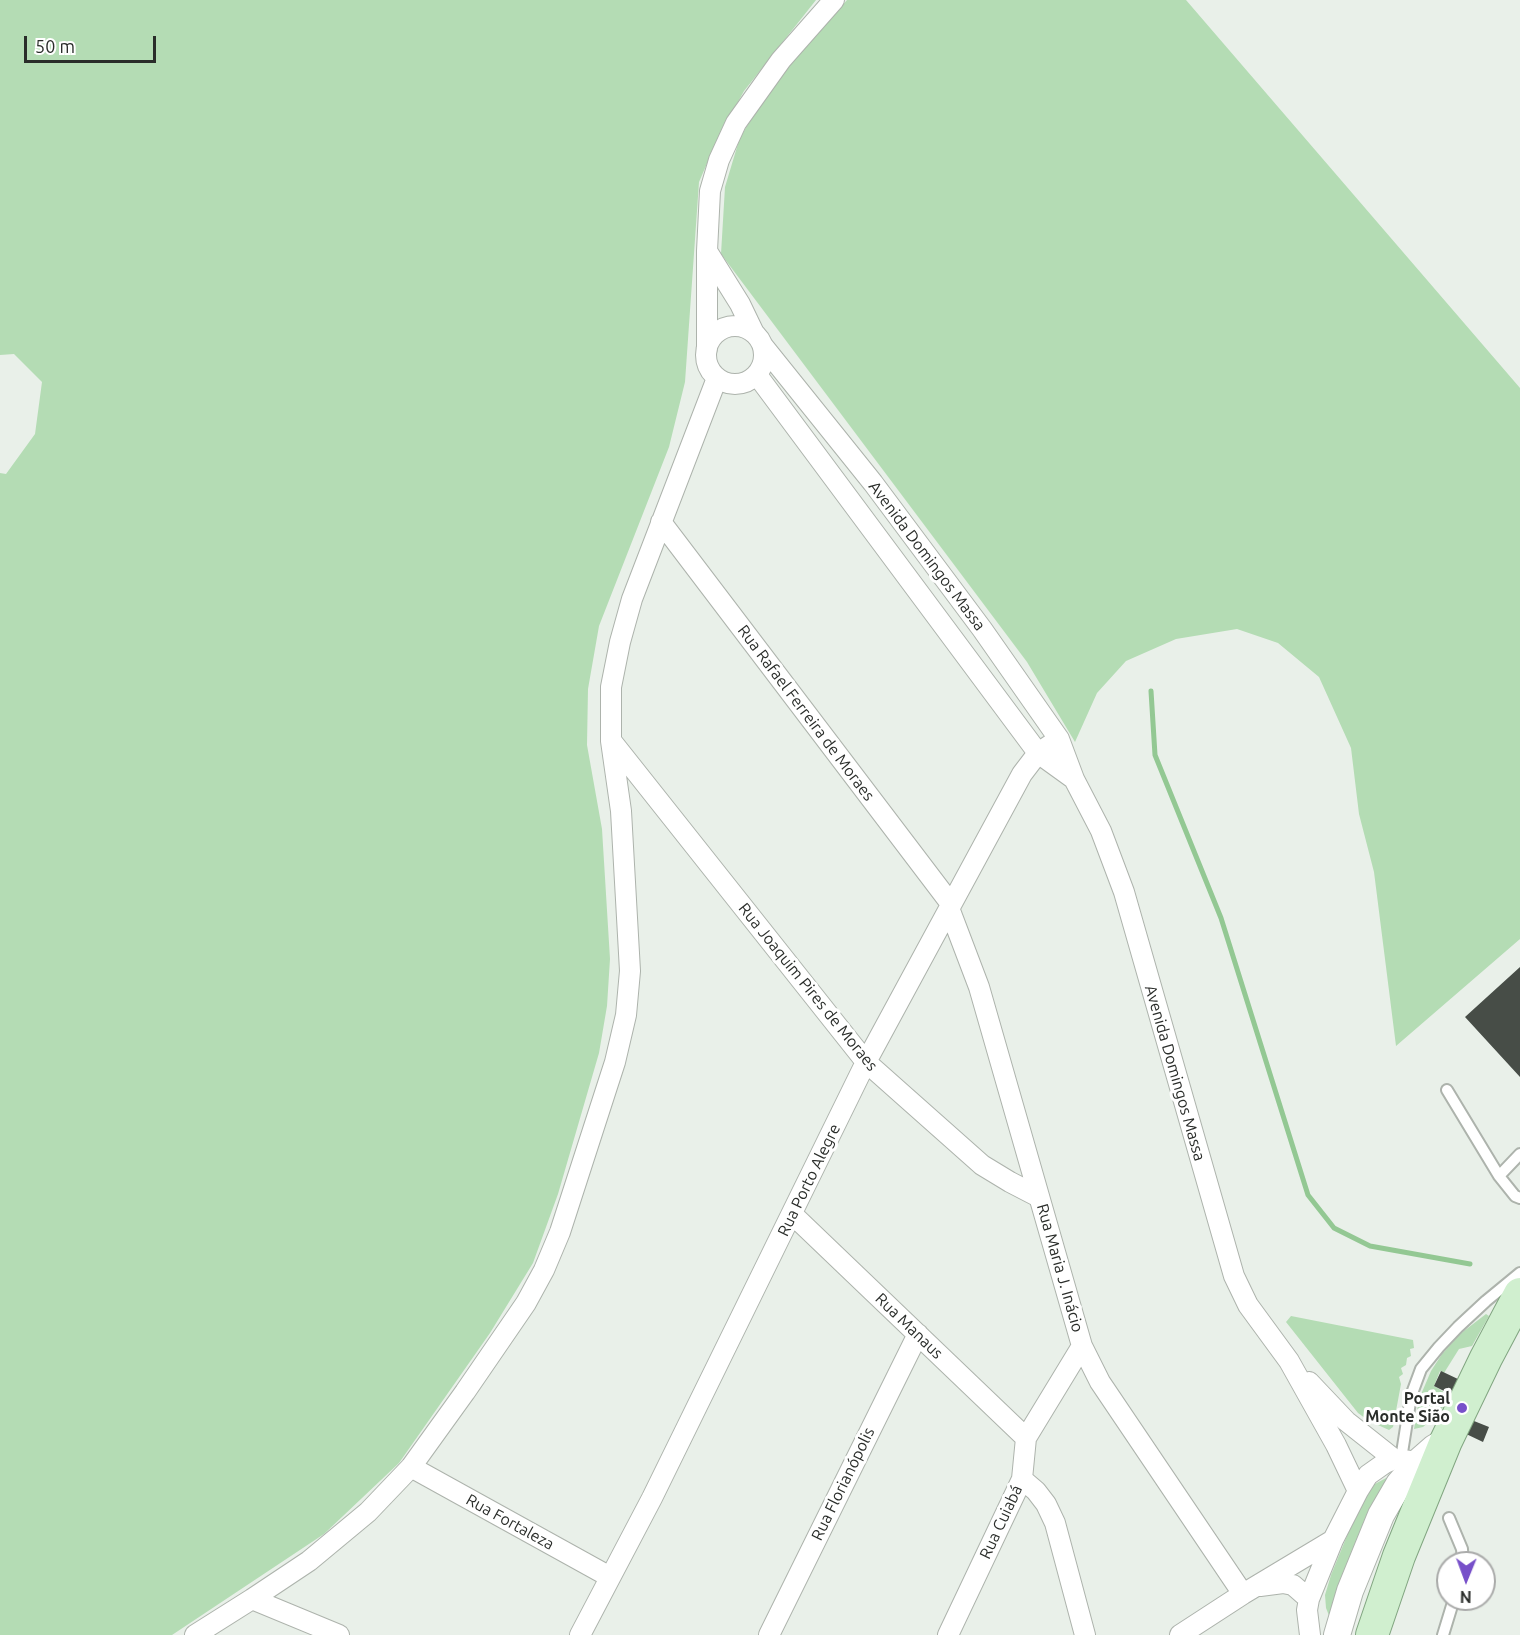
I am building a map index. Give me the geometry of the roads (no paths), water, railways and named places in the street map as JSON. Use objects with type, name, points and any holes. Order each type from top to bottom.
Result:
[{"type":"main road","points":[[1372,1635],[1400,1556],[1446,1441],[1520,1294]]},
{"type":"street","points":[[706,349],[711,338],[720,330],[730,326],[742,327],[758,338],[765,356],[763,366],[750,380],[734,384],[717,378],[710,370],[706,360],[706,349],[707,251],[710,191],[719,160],[736,123],[781,60],[834,0]]},
{"type":"street","name":"Avenida Domingos Massa","points":[[707,251],[758,338],[873,483],[982,629],[1059,739],[1074,779],[1101,831],[1124,892],[1234,1276],[1248,1305],[1289,1361],[1346,1421],[1404,1460]]},
{"type":"street","name":"Avenida Domingos Massa","points":[[757,375],[1038,753],[1074,779]]},
{"type":"street","points":[[195,1635],[309,1561],[368,1512],[411,1467],[526,1303],[544,1270],[560,1232],[615,1062],[626,1015],[630,971],[621,811],[611,741],[611,687],[632,598],[717,378]]},
{"type":"street","name":"Rua Rafael Ferreira de Moraes","points":[[661,522],[950,906]]},
{"type":"street","name":"Rua Porto Alegre","points":[[580,1635],[652,1498],[866,1062],[1022,774],[1038,753],[1059,739]]},
{"type":"street","name":"Rua Joaquim Pires de Moraes","points":[[611,741],[866,1062],[982,1165],[1039,1197]]},
{"type":"street","name":"Rua Maria J. Inácio","points":[[950,906],[980,987],[1082,1346],[1100,1382],[1248,1591]]},
{"type":"street","name":"Rua Manaus","points":[[792,1214],[1026,1438]]},
{"type":"street","name":"Rua Florianópolis","points":[[769,1635],[918,1334]]},
{"type":"street","name":"Rua Cuiabá","points":[[948,1635],[1022,1479],[1026,1438],[1082,1346]]},
{"type":"street","name":"Avenida Domingos Massa","points":[[1289,1361],[1358,1491]]},
{"type":"street","points":[[1310,1635],[1307,1610],[1309,1599],[1333,1540],[1368,1475],[1385,1463],[1404,1460],[1446,1441]]},
{"type":"street","points":[[1337,1635],[1350,1591],[1381,1515],[1399,1484],[1404,1460]]},
{"type":"street","name":"Rua Fortaleza","points":[[411,1467],[610,1578]]},
{"type":"street","points":[[1022,1479],[1046,1504],[1054,1523],[1085,1635]]},
{"type":"street","points":[[1180,1635],[1333,1540]]},
{"type":"street","points":[[1248,1591],[1272,1583],[1283,1583],[1293,1585],[1309,1599]]},
{"type":"street","points":[[252,1599],[339,1635]]},
{"type":"lane","points":[[1447,1090],[1499,1176],[1515,1196],[1520,1198]]},
{"type":"lane","points":[[1499,1176],[1520,1154]]},
{"type":"lane","points":[[1404,1460],[1411,1396],[1421,1369],[1439,1347],[1486,1300],[1520,1273]]},
{"type":"lane","points":[[1449,1518],[1462,1551]]},
{"type":"lane","points":[[1443,1635],[1450,1611]]},
{"type":"waterway","points":[[1151,691],[1155,755],[1221,918],[1308,1195],[1334,1228],[1370,1246],[1470,1264]]},
{"type":"place","name":"Portal Monte Sião","points":[[1462,1408]]}]
